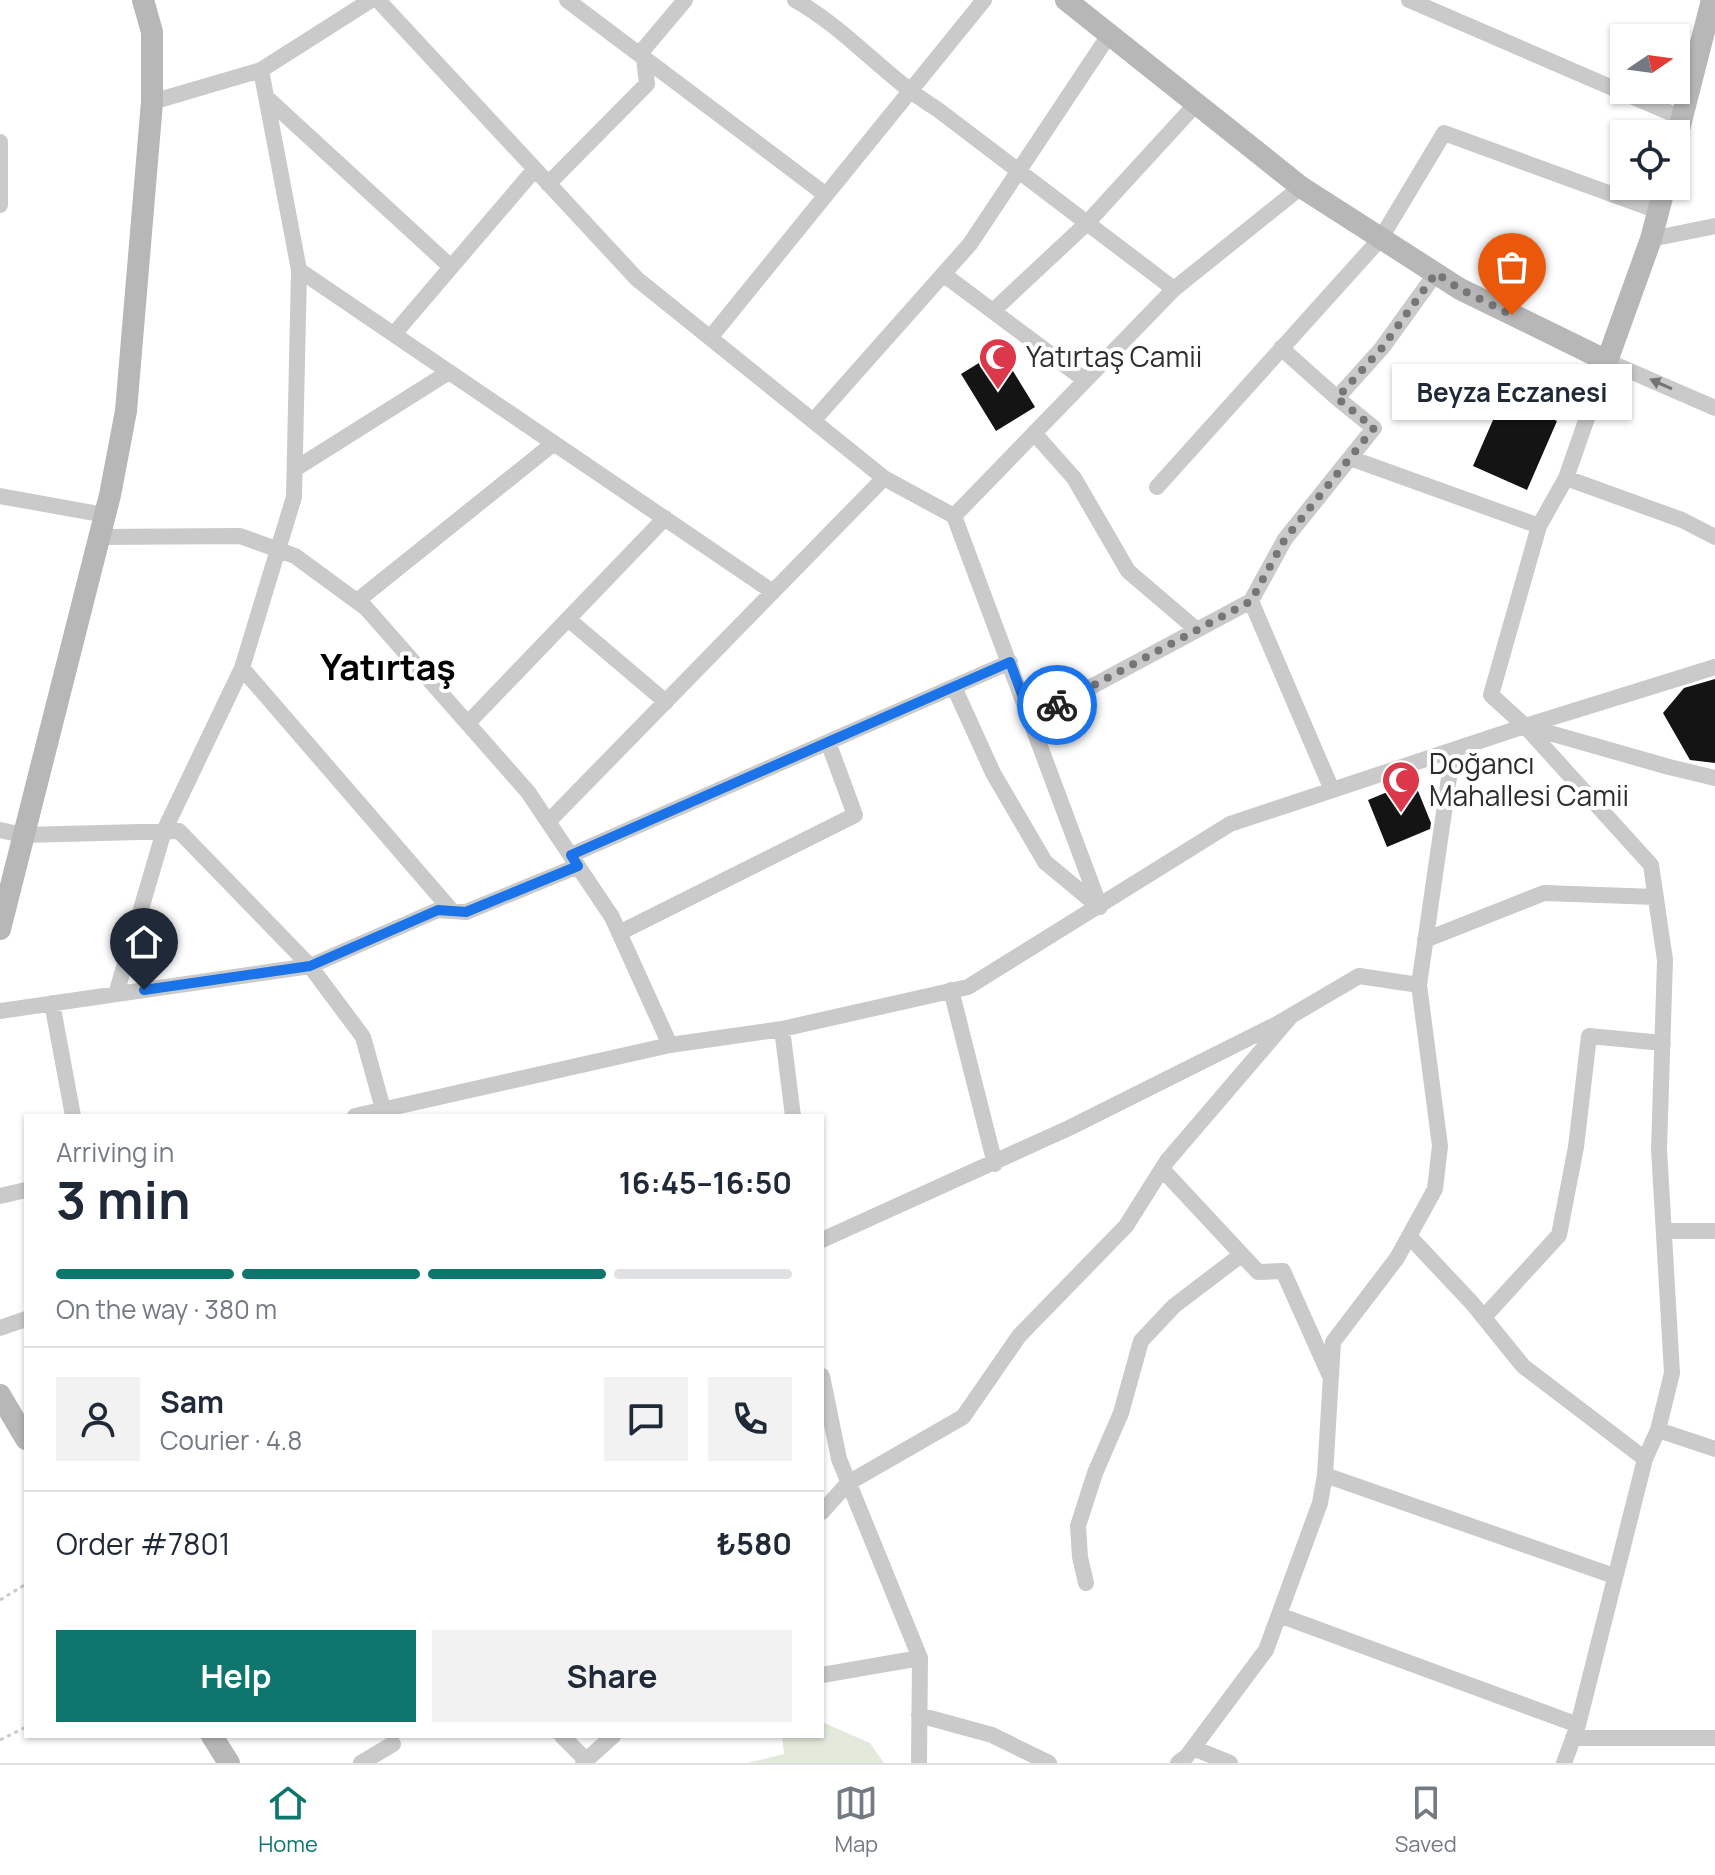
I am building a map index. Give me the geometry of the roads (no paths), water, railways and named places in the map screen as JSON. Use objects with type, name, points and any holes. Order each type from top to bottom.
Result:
[{"type":"street","points":[[0,929],[102,526],[126,411],[152,102],[152,32],[143,0]]},
{"type":"street","points":[[152,102],[261,70],[371,0]]},
{"type":"street","points":[[378,0],[637,279],[884,478],[954,516],[1100,907]]},
{"type":"street","points":[[567,0],[826,195]]},
{"type":"street","points":[[548,184],[647,84],[643,50],[685,0]]},
{"type":"street","points":[[795,0],[815,11],[909,92],[937,109],[1174,289]]},
{"type":"street","points":[[710,338],[984,0]]},
{"type":"street","points":[[1409,0],[1682,118],[1712,0]]},
{"type":"street","points":[[1078,4],[1109,35],[1301,187],[1460,289],[1607,361],[1715,408]]},
{"type":"street","points":[[813,421],[970,244],[1109,35]]},
{"type":"street","points":[[116,994],[164,831],[242,668],[294,497],[299,270],[261,70]]},
{"type":"street","points":[[267,98],[451,267]]},
{"type":"street","points":[[994,310],[1087,223],[1196,104]]},
{"type":"street","points":[[1157,487],[1381,238],[1444,133],[1658,211]]},
{"type":"street","points":[[0,142],[0,205]]},
{"type":"street","points":[[394,334],[535,169]]},
{"type":"street","points":[[954,516],[1174,289],[1301,187]]},
{"type":"street","points":[[1564,1763],[1575,1732],[1645,1459],[1658,1430],[1672,1373],[1659,1149],[1665,960],[1651,865],[1525,726],[1491,695],[1539,526],[1566,478],[1651,239],[1661,200]]},
{"type":"street","points":[[1651,239],[1715,226]]},
{"type":"street","points":[[299,270],[773,592]]},
{"type":"street","points":[[1337,398],[1382,348],[1436,273]]},
{"type":"street","points":[[943,274],[1085,380]]},
{"type":"street","points":[[1031,719],[1251,601],[1285,539],[1374,428],[1281,348]]},
{"type":"street","points":[[295,469],[449,372]]},
{"type":"street","points":[[1034,433],[1074,478],[1128,571],[1197,630]]},
{"type":"street","points":[[357,601],[554,443]]},
{"type":"street","points":[[1350,458],[1539,526]]},
{"type":"street","points":[[548,822],[884,478]]},
{"type":"street","points":[[1566,478],[1682,520],[1715,537]]},
{"type":"street","points":[[0,496],[102,526],[240,536],[295,556],[357,601],[528,792],[619,933],[670,1045]]},
{"type":"street","points":[[468,723],[665,518]]},
{"type":"street","points":[[1251,601],[1332,790]]},
{"type":"street","points":[[568,619],[666,702]]},
{"type":"street","points":[[0,1011],[310,966],[438,910],[466,912],[828,742],[1010,662]]},
{"type":"street","points":[[0,830],[23,835],[179,831],[310,966],[363,1037],[384,1113],[670,1045],[782,1029],[968,987],[1230,824],[1715,667]]},
{"type":"street","points":[[242,668],[452,911]]},
{"type":"street","points":[[954,687],[993,773],[1045,862],[1100,907]]},
{"type":"street","points":[[1525,726],[1715,778]]},
{"type":"street","points":[[619,933],[855,815],[828,742]]},
{"type":"street","points":[[1178,1763],[1193,1748],[1266,1650],[1320,1503],[1325,1475],[1333,1342],[1397,1258],[1435,1189],[1440,1146],[1419,985],[1453,750]]},
{"type":"street","points":[[1425,940],[1544,893],[1656,897]]},
{"type":"street","points":[[824,1239],[995,1164],[1292,1015],[1359,976],[1419,985]]},
{"type":"street","points":[[951,990],[995,1164]]},
{"type":"street","points":[[52,1003],[73,1114]]},
{"type":"street","points":[[824,1510],[848,1483],[963,1417],[1019,1336],[1126,1226],[1162,1169],[1292,1015]]},
{"type":"street","points":[[782,1029],[793,1114]]},
{"type":"street","points":[[1484,1317],[1559,1235],[1576,1147],[1589,1036],[1663,1043]]},
{"type":"street","points":[[1162,1169],[1258,1272],[1283,1271],[1331,1377]]},
{"type":"street","points":[[0,1196],[24,1190]]},
{"type":"street","points":[[1664,1231],[1715,1231]]},
{"type":"street","points":[[1409,1236],[1484,1317],[1523,1366],[1645,1459]]},
{"type":"street","points":[[1086,1583],[1078,1526],[1095,1473],[1121,1413],[1141,1341],[1174,1306],[1241,1255]]},
{"type":"street","points":[[0,1328],[24,1320]]},
{"type":"street","points":[[0,1395],[24,1436]]},
{"type":"street","points":[[824,1395],[839,1459],[920,1658],[919,1763]]},
{"type":"street","points":[[1658,1430],[1715,1449]]},
{"type":"street","points":[[1325,1475],[1614,1576]]},
{"type":"street","points":[[1279,1615],[1575,1732],[1715,1738]]},
{"type":"street","points":[[824,1675],[920,1658]]},
{"type":"street","points":[[919,1715],[992,1735],[1049,1763]]},
{"type":"street","points":[[213,1738],[229,1763]]},
{"type":"street","points":[[564,1738],[584,1762],[611,1738]]},
{"type":"street","points":[[361,1763],[393,1744]]},
{"type":"street","points":[[1193,1748],[1230,1763]]},
{"type":"place","name":"Beyza Eczanesi","points":[[1512,315]]},
{"type":"place","name":"Yatırtaş Camii","points":[[998,391]]},
{"type":"place","name":"Doğancı Mahallesi Camii","points":[[1401,814]]},
{"type":"district","name":"Yatırtaş","points":[[388,667]]}]
